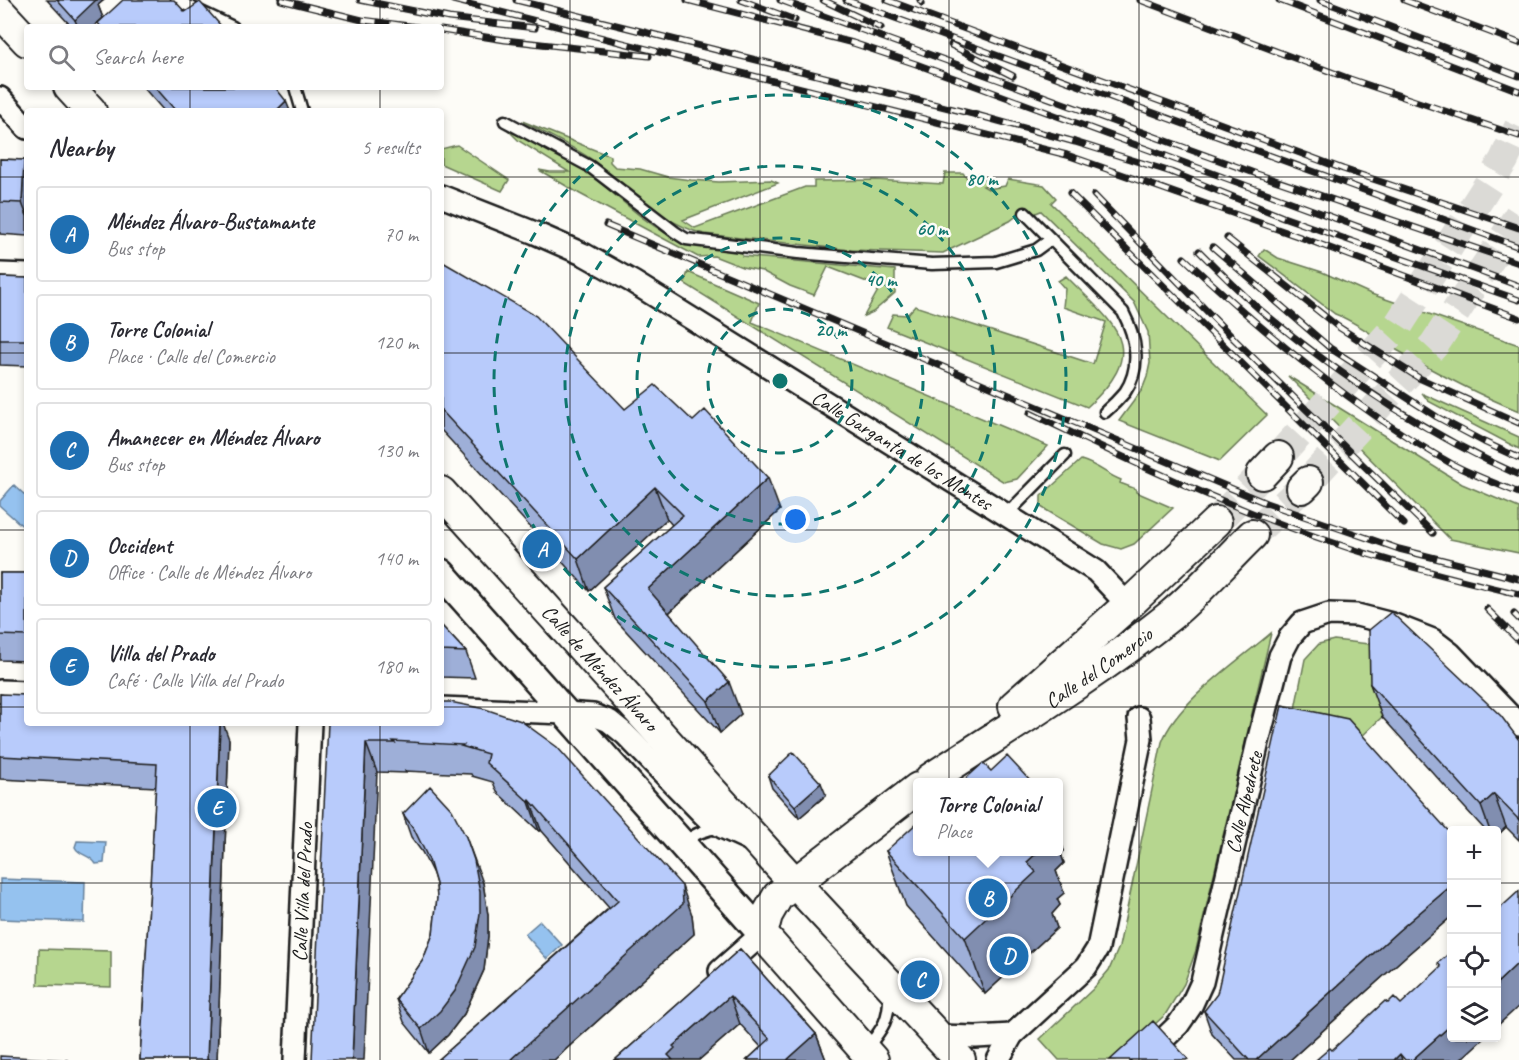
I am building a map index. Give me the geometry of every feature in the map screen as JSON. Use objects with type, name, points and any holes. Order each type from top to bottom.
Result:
[{"type":"main road","points":[[0,12],[24,38]]},
{"type":"main road","points":[[72,90],[88,108]]},
{"type":"main road","name":"Calle de Méndez Álvaro","points":[[444,495],[794,882],[960,1060]]},
{"type":"main road","name":"Calle del Comercio","points":[[930,778],[1128,605],[1216,522]]},
{"type":"main road","name":"Calle del Comercio","points":[[932,778],[1130,646],[1173,613],[1252,535]]},
{"type":"main road","name":"Calle del Comercio","points":[[762,934],[767,915],[778,896],[913,791]]},
{"type":"main road","points":[[762,934],[866,1057]]},
{"type":"street","points":[[0,98],[24,125]]},
{"type":"street","name":"Calle Garganta de los Montes","points":[[444,197],[585,255],[633,282],[1096,571],[1128,605]]},
{"type":"street","points":[[0,274],[24,275]]},
{"type":"street","points":[[444,576],[762,934],[704,985]]},
{"type":"street","name":"Calle Alpedrete","points":[[1142,1060],[1178,1025],[1191,1006],[1202,982],[1280,656],[1290,637],[1302,623],[1329,614],[1357,615],[1392,624],[1432,640],[1450,653],[1519,725]]},
{"type":"street","points":[[0,691],[24,692]]},
{"type":"street","name":"Calle de Méndez Álvaro","points":[[444,708],[593,715],[609,721],[626,734],[705,816],[724,828],[759,843]]},
{"type":"street","points":[[998,1060],[1012,1035],[1086,967],[1098,948],[1141,740],[1139,718]]},
{"type":"street","name":"Calle Villa del Prado","points":[[295,1060],[310,726]]},
{"type":"street","points":[[937,1036],[1012,1035]]},
{"type":"lane","points":[[176,0],[227,24]]},
{"type":"lane","points":[[296,90],[301,108]]},
{"type":"lane","points":[[505,121],[589,166],[686,239],[798,253],[932,264],[996,262],[1036,250],[1051,239]]},
{"type":"lane","points":[[1025,213],[1123,312],[1132,329],[1136,357],[1133,374],[1125,391],[1105,412]]},
{"type":"lane","points":[[1005,515],[1065,455]]},
{"type":"lane","points":[[681,844],[696,833],[710,828],[724,828]]},
{"type":"lane","points":[[866,1057],[886,1022],[890,1008],[889,985]]},
{"type":"green space","points":[[522,121],[610,156],[610,162],[615,167],[640,169],[668,177],[691,180],[719,182],[771,180],[778,183],[683,220],[695,228],[805,187],[814,187],[814,181],[876,180],[943,184],[945,173],[963,173],[968,179],[987,180],[987,185],[983,186],[988,189],[1005,186],[1008,179],[1044,185],[1056,198],[1051,203],[1267,415],[1220,461],[1119,421],[1142,390],[1147,377],[1150,363],[1148,332],[1134,302],[1041,211],[1031,215],[1019,214],[1010,221],[943,253],[851,250],[704,234],[674,222],[646,203],[594,161]]},
{"type":"green space","points":[[509,131],[571,162],[655,226],[679,240],[702,246],[742,251],[742,256],[895,270],[895,293],[873,312],[864,316],[880,287],[828,267],[814,295],[790,286],[762,271],[742,267],[714,256],[698,257],[539,170],[569,172],[519,141]]},
{"type":"green space","points":[[457,145],[509,180],[502,191],[444,165],[444,148]]},
{"type":"green space","points":[[1264,249],[1278,258],[1322,272],[1371,294],[1519,345],[1519,411],[1440,374],[1351,321],[1335,314],[1259,256]]},
{"type":"green space","points":[[688,272],[759,303],[752,322],[1048,446],[1017,479],[1004,482],[684,283]]},
{"type":"green space","points":[[1066,276],[1111,323],[1119,337],[1122,352],[1118,368],[1107,386],[1087,407],[887,327],[893,314],[907,315],[915,306],[1093,364],[1106,322],[1063,307],[1065,289],[1058,281]]},
{"type":"green space","points":[[1288,376],[1462,484],[1519,508],[1519,553],[1450,539]]},
{"type":"green space","points":[[1423,394],[1519,437],[1519,449],[1428,401]]},
{"type":"green space","points":[[1081,460],[1121,480],[1120,483],[1136,489],[1136,492],[1173,508],[1134,544],[1121,549],[1103,544],[1041,507],[1041,496]]},
{"type":"green space","points":[[1271,633],[1196,950],[1184,984],[1165,1015],[1115,1060],[1059,1060],[1040,1039],[1093,989],[1109,970],[1119,947],[1162,742],[1181,712],[1209,683]]},
{"type":"green space","points":[[1379,639],[1383,677],[1382,717],[1356,742],[1291,729],[1305,659],[1319,644],[1334,640],[1369,644]]},
{"type":"green space","points":[[39,949],[111,951],[111,987],[38,985]]},
{"type":"water","points":[[14,485],[24,494],[24,527],[0,506],[0,501]]},
{"type":"water","points":[[77,841],[106,842],[104,863],[96,864],[91,858],[79,852],[75,847]]},
{"type":"water","points":[[0,879],[85,882],[84,922],[0,919]]},
{"type":"water","points":[[540,921],[562,945],[547,959],[525,934]]},
{"type":"building","points":[[57,0],[96,0],[75,20]]},
{"type":"building","points":[[123,0],[174,0],[185,12],[200,2],[219,24],[99,24]]},
{"type":"building","points":[[158,90],[277,90],[286,101],[279,108],[173,108]]},
{"type":"building","points":[[0,159],[24,160],[22,203],[0,202]]},
{"type":"building","points":[[444,263],[536,316],[625,409],[655,385],[693,421],[705,410],[768,478],[648,589],[729,682],[708,701],[603,587],[683,515],[655,487],[578,559],[444,413]]},
{"type":"building","points":[[0,277],[24,278],[24,340],[0,340]]},
{"type":"building","points":[[0,573],[24,573],[24,636],[0,635]]},
{"type":"building","points":[[1391,612],[1501,716],[1519,740],[1519,820],[1494,794],[1481,806],[1370,684],[1369,630]]},
{"type":"building","points":[[444,628],[466,652],[444,651]]},
{"type":"building","points":[[0,694],[24,695],[24,726],[220,726],[207,1060],[140,1060],[157,764],[0,756]]},
{"type":"building","points":[[444,702],[485,709],[521,721],[557,747],[682,886],[683,904],[510,1060],[438,1060],[618,901],[530,800],[529,802],[486,763],[488,754],[461,746],[463,745],[393,741],[395,743],[366,743],[352,1060],[312,1060],[328,726],[444,726]]},
{"type":"building","points":[[1282,705],[1348,719],[1447,829],[1447,889],[1256,1060],[1249,1060],[1204,1011],[1217,994]]},
{"type":"building","points":[[793,752],[821,783],[795,806],[768,776]]},
{"type":"building","points":[[1007,756],[1027,778],[966,778],[983,763],[991,771]]},
{"type":"building","points":[[430,786],[452,810],[466,837],[474,860],[480,892],[480,913],[475,947],[455,991],[440,1011],[421,1029],[396,999],[423,960],[433,934],[437,898],[436,884],[429,860],[414,829],[403,814]]},
{"type":"building","points":[[913,827],[913,856],[1034,856],[1027,862],[1036,872],[965,938],[886,851]]},
{"type":"building","points":[[1519,891],[1519,962],[1501,979],[1501,934],[1501,907]]},
{"type":"building","points":[[740,949],[816,1034],[787,1060],[747,1060],[770,1039],[730,996],[673,1046],[675,1048],[668,1055],[673,1060],[615,1060]]},
{"type":"building","points":[[1447,955],[1447,1028],[1412,1060],[1405,1060],[1400,1054],[1394,1060],[1316,1060],[1330,1048],[1332,1050],[1385,1001],[1388,1003],[1394,997],[1401,1004],[1441,967],[1438,963]]},
{"type":"building","points":[[1153,1021],[1188,1059],[1110,1060]]},
{"type":"building","points":[[0,1056],[68,1060],[0,1060]]},
{"type":"tunnel","points":[[1278,457],[1399,324],[1504,160],[1519,127]]},
{"type":"tunnel","points":[[1308,482],[1434,345],[1519,215]]},
{"type":"tunnel","points":[[1216,522],[1262,474]]},
{"type":"tunnel","points":[[1252,535],[1302,488]]},
{"type":"railway","points":[[281,0],[362,20],[393,24]]},
{"type":"railway","points":[[360,0],[449,18],[535,28]]},
{"type":"railway","points":[[453,0],[1067,155],[1300,237],[1519,318]]},
{"type":"railway","points":[[516,0],[973,114],[1075,142],[1171,172],[1283,217],[1519,300]]},
{"type":"railway","points":[[687,0],[853,43],[916,64],[1519,286]]},
{"type":"railway","points":[[741,0],[795,20]]},
{"type":"railway","points":[[780,0],[1257,174],[1519,263]]},
{"type":"railway","points":[[823,0],[881,28]]},
{"type":"railway","points":[[846,0],[1519,247]]},
{"type":"railway","points":[[887,0],[1343,169],[1519,228]]},
{"type":"railway","points":[[1140,0],[1350,79],[1519,136]]},
{"type":"railway","points":[[1279,0],[1519,91]]},
{"type":"railway","points":[[1320,0],[1519,76]]},
{"type":"railway","points":[[1404,0],[1519,43]]},
{"type":"railway","points":[[444,30],[505,40],[649,56]]},
{"type":"railway","points":[[951,45],[1013,76]]},
{"type":"railway","points":[[1070,193],[1404,524]]},
{"type":"railway","points":[[1094,195],[1234,339],[1433,533]]},
{"type":"railway","points":[[606,225],[1266,503],[1399,549],[1519,579]]},
{"type":"railway","points":[[1227,238],[1337,326],[1419,378],[1519,423]]},
{"type":"railway","points":[[1213,247],[1330,348],[1437,417],[1519,458]]},
{"type":"railway","points":[[1199,251],[1258,308],[1351,379],[1449,441],[1519,475]]},
{"type":"railway","points":[[1184,258],[1279,342],[1380,419],[1452,464],[1519,493]]},
{"type":"railway","points":[[1030,413],[1178,482],[1254,514],[1400,564],[1519,594]]},
{"type":"railway","points":[[1487,609],[1519,641]]},
{"type":"railway","points":[[1514,614],[1519,619]]},
{"type":"place","name":"Méndez Álvaro-Bustamante","points":[[542,549]]},
{"type":"place","name":"Villa del Prado","points":[[217,808]]},
{"type":"place","name":"Torre Colonial","points":[[988,898]]},
{"type":"place","name":"Occident","points":[[1009,956]]},
{"type":"place","name":"Amanecer en Méndez Álvaro","points":[[920,980]]}]
